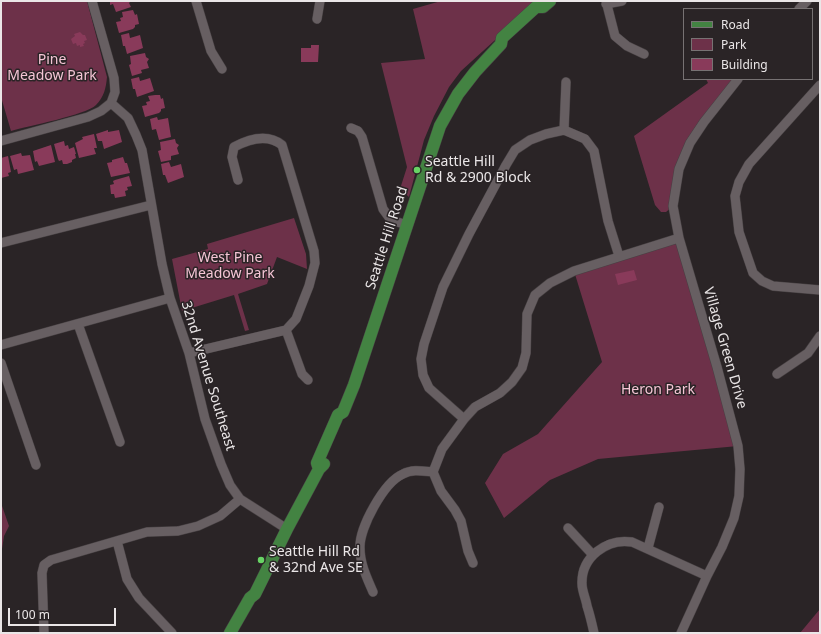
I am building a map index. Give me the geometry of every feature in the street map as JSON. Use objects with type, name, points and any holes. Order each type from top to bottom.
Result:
[{"type":"main road","name":"Seattle Hill Road","points":[[230,633],[250,598],[255,594],[286,529],[319,469],[324,466],[345,417],[344,412],[440,126],[458,94],[475,72],[501,44],[508,43],[542,13],[546,4]]},
{"type":"main road","name":"Seattle Hill Road","points":[[238,633],[257,600],[255,594]]},
{"type":"street","points":[[1,141],[88,117],[101,111],[111,103],[114,92],[114,78],[92,1]]},
{"type":"street","points":[[196,1],[211,51],[222,69]]},
{"type":"street","points":[[317,19],[320,1]]},
{"type":"street","points":[[622,1],[606,2],[615,36],[626,46],[644,54]]},
{"type":"street","name":"Village Green Drive","points":[[681,633],[706,576],[722,547],[734,518],[739,496],[740,469],[738,446],[717,367],[679,238],[673,206],[678,169],[690,144],[704,122],[737,80]]},
{"type":"street","points":[[564,130],[566,82]]},
{"type":"street","points":[[820,85],[749,164],[739,182],[735,196],[739,232],[753,273],[762,281],[773,286],[820,290]]},
{"type":"street","name":"32nd Avenue Southeast","points":[[111,103],[128,118],[142,150],[151,206],[170,298],[189,353],[198,393],[210,434],[221,464],[230,485],[240,500],[286,529]]},
{"type":"street","points":[[351,128],[358,131],[362,137],[383,210],[391,220],[407,225]]},
{"type":"street","points":[[464,419],[429,388],[423,375],[421,358],[424,344],[441,294],[473,228],[515,150],[530,140],[546,134],[564,130],[585,139],[594,151],[608,221],[619,256]]},
{"type":"street","points":[[189,353],[286,330],[296,319],[309,286],[315,263],[314,250],[282,145],[276,140],[266,138],[246,140],[234,147],[232,157],[238,180]]},
{"type":"street","points":[[1,243],[151,206]]},
{"type":"street","points":[[473,563],[468,551],[461,521],[456,510],[441,491],[433,472],[442,449],[464,419],[475,408],[500,393],[512,382],[522,368],[526,352],[527,314],[535,295],[550,283],[574,270],[679,238]]},
{"type":"street","points":[[1,345],[170,298]]},
{"type":"street","points":[[78,324],[120,442]]},
{"type":"street","points":[[286,330],[302,374],[308,380]]},
{"type":"street","points":[[777,374],[808,352],[820,336]]},
{"type":"street","points":[[1,363],[36,465]]},
{"type":"street","points":[[373,592],[361,563],[360,547],[361,536],[374,506],[383,491],[393,480],[402,474],[412,470],[433,472]]},
{"type":"street","points":[[44,633],[42,573],[44,565],[51,560],[147,532],[178,531],[198,526],[220,516],[240,500]]},
{"type":"street","points":[[648,548],[659,507]]},
{"type":"street","points":[[568,528],[593,555]]},
{"type":"street","points":[[594,633],[582,584],[588,561],[599,550],[610,543],[622,540],[632,542],[648,548],[706,576]]},
{"type":"street","points":[[117,541],[127,579],[139,598],[172,633]]},
{"type":"green space","name":"Pine Meadow Park","points":[[1,1],[87,1],[107,77],[104,92],[96,105],[81,113],[11,131],[1,97]]},
{"type":"green space","points":[[441,1],[538,1],[461,71],[449,87],[424,140],[409,197],[400,189],[407,167],[381,63],[425,59],[413,9]]},
{"type":"green space","points":[[706,80],[737,80],[690,143],[673,206],[666,212],[661,212],[655,205],[634,136],[708,83]]},
{"type":"green space","name":"West Pine Meadow Park","points":[[294,218],[306,254],[307,269],[277,257],[267,284],[238,294],[249,330],[245,331],[234,295],[182,311],[172,259],[208,249],[207,244]]},
{"type":"green space","name":"Heron Park","points":[[679,238],[738,446],[598,459],[550,480],[504,518],[485,483],[503,454],[538,434],[602,362],[574,271]]},
{"type":"green space","points":[[1,503],[9,526],[4,536],[2,549],[1,549]]},
{"type":"green space","points":[[820,609],[820,633],[800,633]]},
{"type":"building","points":[[110,1],[131,1],[129,3],[131,7],[116,12],[113,4],[110,5]]},
{"type":"building","points":[[133,10],[135,15],[137,14],[139,24],[135,25],[133,29],[119,33],[116,22],[121,21],[120,18],[123,17],[122,12]]},
{"type":"building","points":[[80,32],[85,35],[87,40],[84,41],[84,46],[80,47],[80,45],[77,46],[76,43],[73,44],[71,39],[75,36],[74,34]]},
{"type":"building","points":[[129,33],[130,38],[140,35],[143,48],[127,54],[125,46],[123,46],[121,35]]},
{"type":"building","points":[[311,45],[319,45],[318,62],[301,62],[301,48],[311,48]]},
{"type":"building","points":[[145,53],[146,57],[149,59],[147,62],[149,68],[141,70],[142,73],[132,76],[129,65],[131,64],[130,56]]},
{"type":"building","points":[[139,77],[140,81],[150,78],[154,91],[137,97],[135,89],[133,89],[131,79]]},
{"type":"building","points":[[160,95],[161,99],[163,98],[165,108],[161,109],[159,113],[145,117],[142,106],[147,105],[146,102],[150,101],[148,96]]},
{"type":"building","points":[[157,117],[158,120],[168,118],[171,137],[159,140],[156,129],[152,130],[150,119]]},
{"type":"building","points":[[108,130],[108,132],[119,130],[122,142],[104,149],[102,141],[98,141],[96,134]]},
{"type":"building","points":[[94,134],[97,148],[94,148],[96,154],[79,158],[75,143],[83,139],[82,137]]},
{"type":"building","points":[[175,139],[176,143],[179,145],[177,148],[179,154],[171,156],[171,160],[161,162],[158,151],[161,150],[160,142]]},
{"type":"building","points":[[64,141],[65,146],[68,145],[69,149],[74,147],[76,154],[76,158],[67,164],[63,164],[62,160],[59,161],[54,144]]},
{"type":"building","points":[[51,145],[55,162],[39,166],[37,161],[35,162],[33,151]]},
{"type":"building","points":[[21,153],[22,156],[30,155],[34,170],[18,174],[17,169],[14,170],[10,156]]},
{"type":"building","points":[[8,156],[11,172],[8,173],[9,176],[1,178],[1,158]]},
{"type":"building","points":[[123,157],[125,163],[127,163],[130,173],[111,177],[107,163]]},
{"type":"building","points":[[169,162],[171,167],[181,164],[184,177],[168,183],[165,175],[163,175],[161,164]]},
{"type":"building","points":[[129,176],[132,186],[127,187],[128,190],[125,191],[126,196],[115,198],[114,194],[111,194],[110,185],[114,184],[113,181],[115,180]]},
{"type":"building","points":[[634,270],[637,280],[618,285],[615,274]]},
{"type":"place","name":"Seattle Hill Rd & 2900 Block","points":[[417,170]]},
{"type":"place","name":"Seattle Hill Rd & 32nd Ave SE","points":[[261,560]]}]
